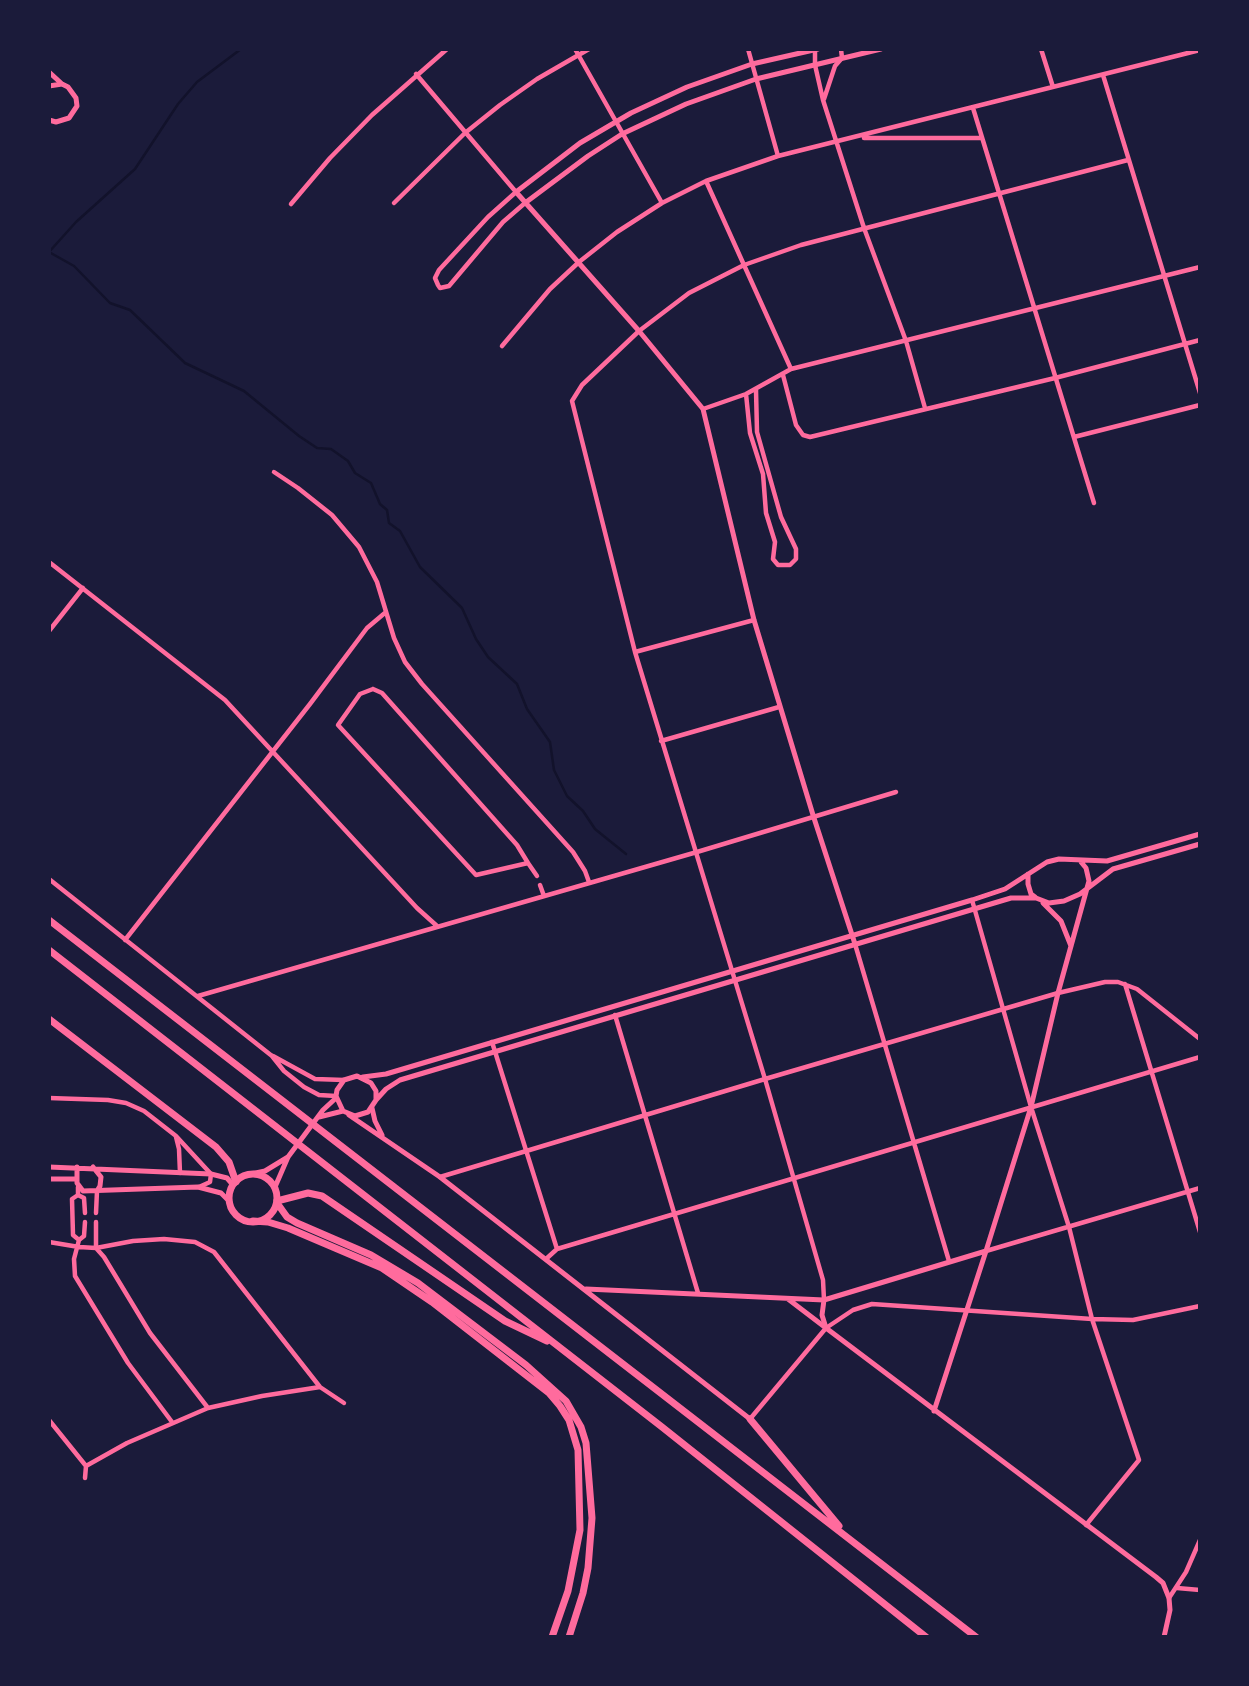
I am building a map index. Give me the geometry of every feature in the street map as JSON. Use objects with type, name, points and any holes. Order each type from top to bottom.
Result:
[{"type":"highway","points":[[49,920],[976,1637]]},
{"type":"highway","points":[[49,950],[558,1346],[926,1637]]},
{"type":"highway","points":[[49,1018],[216,1147],[229,1163],[234,1183],[230,1202],[238,1216],[288,1228],[382,1268],[432,1302],[549,1394],[560,1406],[569,1420],[578,1450],[580,1530],[568,1591],[552,1637]]},
{"type":"highway","points":[[234,1183],[251,1174],[268,1178],[275,1187],[277,1202],[287,1217],[370,1255],[418,1283],[526,1364],[574,1413],[586,1443],[592,1518],[586,1581],[569,1637]]},
{"type":"highway","points":[[253,1221],[268,1216],[277,1202],[308,1193],[323,1196],[505,1321],[558,1346]]},
{"type":"highway","points":[[750,1419],[844,1532],[895,1575]]},
{"type":"main road","points":[[815,49],[752,64],[687,87],[614,122],[558,159],[516,192],[639,331],[703,409],[754,620],[855,944]]},
{"type":"main road","points":[[524,203],[622,134],[686,104],[756,79],[881,49]]},
{"type":"main road","points":[[49,72],[74,92],[77,106],[63,121],[49,120]]},
{"type":"main road","points":[[49,86],[62,84]]},
{"type":"main road","points":[[750,1419],[440,1177],[346,1113],[336,1097],[344,1080],[356,1076],[386,1074],[972,901],[1005,888],[1047,862],[1070,859],[1081,862],[1107,861],[1200,834]]},
{"type":"main road","points":[[318,1118],[327,1113],[362,1115],[372,1108],[386,1089],[400,1080],[975,908],[1011,898],[1036,898],[1055,903],[1072,898],[1113,869],[1200,844]]},
{"type":"main road","points":[[934,1411],[1031,1107],[1087,888],[1088,874],[1081,862]]},
{"type":"main road","points":[[1028,874],[1031,894],[1049,907],[1061,921],[1071,949]]},
{"type":"main road","points":[[363,1077],[374,1086],[376,1100]]},
{"type":"main road","points":[[275,1187],[290,1155],[336,1097]]},
{"type":"main road","points":[[372,1108],[374,1121],[384,1138]]},
{"type":"main road","points":[[251,1174],[265,1171],[290,1155]]},
{"type":"main road","points":[[49,1167],[211,1174],[228,1178],[234,1183]]},
{"type":"main road","points":[[78,1167],[76,1179],[78,1187],[83,1191],[198,1187],[222,1193],[230,1202]]},
{"type":"main road","points":[[93,1167],[101,1177],[97,1191]]},
{"type":"main road","points":[[49,1179],[76,1179]]},
{"type":"main road","points":[[583,1289],[824,1300],[986,1251]]},
{"type":"main road","points":[[971,1255],[981,1267]]},
{"type":"main road","points":[[788,1298],[1163,1583],[1170,1610],[1164,1637]]},
{"type":"main road","points":[[824,1300],[822,1315],[826,1328]]},
{"type":"street","points":[[291,205],[330,158],[372,115],[447,49]]},
{"type":"street","points":[[394,203],[465,133],[576,52],[589,49]]},
{"type":"street","points":[[748,49],[778,156]]},
{"type":"street","points":[[815,49],[814,65],[823,100],[864,228],[906,341],[925,408]]},
{"type":"street","points":[[823,100],[835,66],[842,58],[841,49]]},
{"type":"street","points":[[1041,49],[1053,87]]},
{"type":"street","points":[[502,346],[542,298],[579,262],[617,232],[662,203],[706,181],[778,156],[1200,50]]},
{"type":"street","points":[[576,52],[662,203]]},
{"type":"street","points":[[416,74],[516,192],[488,217],[439,270],[435,278],[440,288],[449,286],[503,222],[524,203]]},
{"type":"street","points":[[1102,75],[1200,393]]},
{"type":"street","points":[[973,108],[1094,503]]},
{"type":"street","points":[[856,138],[982,138]]},
{"type":"street","points":[[824,1300],[823,1280],[794,1177],[635,652],[572,401],[582,385],[639,331],[689,293],[744,265],[801,245],[1128,160]]},
{"type":"street","points":[[706,181],[791,369]]},
{"type":"street","points":[[703,409],[755,390],[791,369],[1200,267]]},
{"type":"street","points":[[783,375],[796,425],[803,435],[816,436],[1200,340]]},
{"type":"street","points":[[746,394],[750,433],[765,474],[781,517],[796,550],[796,559],[790,565],[778,565],[773,559],[775,542],[765,505],[765,474],[757,432],[755,390]]},
{"type":"street","points":[[1074,437],[1200,405]]},
{"type":"street","points":[[750,433],[757,432]]},
{"type":"street","points":[[274,472],[332,516],[359,547],[377,582],[394,638],[405,662],[573,852],[589,882]]},
{"type":"street","points":[[49,562],[225,700],[437,927]]},
{"type":"street","points":[[49,631],[83,588]]},
{"type":"street","points":[[125,940],[366,628],[386,612]]},
{"type":"street","points":[[635,652],[754,620]]},
{"type":"street","points":[[528,863],[475,876],[338,725],[360,694],[369,690],[382,694],[517,845],[537,876]]},
{"type":"street","points":[[661,741],[779,707]]},
{"type":"street","points":[[198,996],[896,792]]},
{"type":"street","points":[[49,879],[272,1056],[315,1079],[344,1080]]},
{"type":"street","points":[[540,885],[544,895]]},
{"type":"street","points":[[972,901],[1031,1107],[1069,1227],[1092,1319],[1139,1460],[1086,1525]]},
{"type":"street","points":[[855,944],[949,1261]]},
{"type":"street","points":[[440,1177],[645,1114],[1058,993],[1105,982],[1125,983],[1137,989],[1200,1040]]},
{"type":"street","points":[[1125,983],[1200,1232]]},
{"type":"street","points":[[615,1015],[698,1293]]},
{"type":"street","points":[[492,1042],[556,1249]]},
{"type":"street","points":[[272,1056],[284,1071],[304,1087],[319,1095],[336,1097]]},
{"type":"street","points":[[546,1259],[556,1249],[1200,1057]]},
{"type":"street","points":[[49,1098],[108,1100],[126,1103],[144,1111],[176,1136],[211,1174],[209,1182],[198,1187]]},
{"type":"street","points":[[176,1136],[180,1173]]},
{"type":"street","points":[[78,1187],[78,1195]]},
{"type":"street","points":[[986,1251],[1200,1188]]},
{"type":"street","points":[[96,1213],[97,1191]]},
{"type":"street","points":[[78,1195],[84,1198],[85,1213]]},
{"type":"street","points":[[78,1195],[72,1199],[73,1235],[79,1240]]},
{"type":"street","points":[[79,1240],[84,1236],[85,1222]]},
{"type":"street","points":[[96,1222],[96,1248],[150,1333],[208,1408]]},
{"type":"street","points":[[49,1242],[96,1248],[164,1239],[195,1242],[214,1252],[320,1387],[344,1403]]},
{"type":"street","points":[[79,1240],[74,1259],[75,1276],[128,1363],[173,1422]]},
{"type":"street","points":[[750,1419],[826,1328],[853,1310],[872,1304],[1133,1320],[1200,1306]]},
{"type":"street","points":[[86,1466],[127,1443],[208,1408],[320,1387]]},
{"type":"street","points":[[49,1420],[86,1466],[85,1478]]},
{"type":"street","points":[[1169,1598],[1177,1588],[1200,1540]]},
{"type":"street","points":[[1177,1588],[1200,1590]]},
{"type":"waterway","points":[[241,49],[197,82],[178,104],[135,169],[76,222],[49,252],[74,266],[110,303],[130,310],[185,363],[244,391],[299,436],[317,448],[331,449],[348,461],[355,473],[371,483],[380,504],[387,510],[389,523],[400,531],[420,567],[462,608],[476,639],[488,657],[517,684],[527,709],[550,742],[554,770],[567,796],[583,811],[595,829],[626,854]]}]
